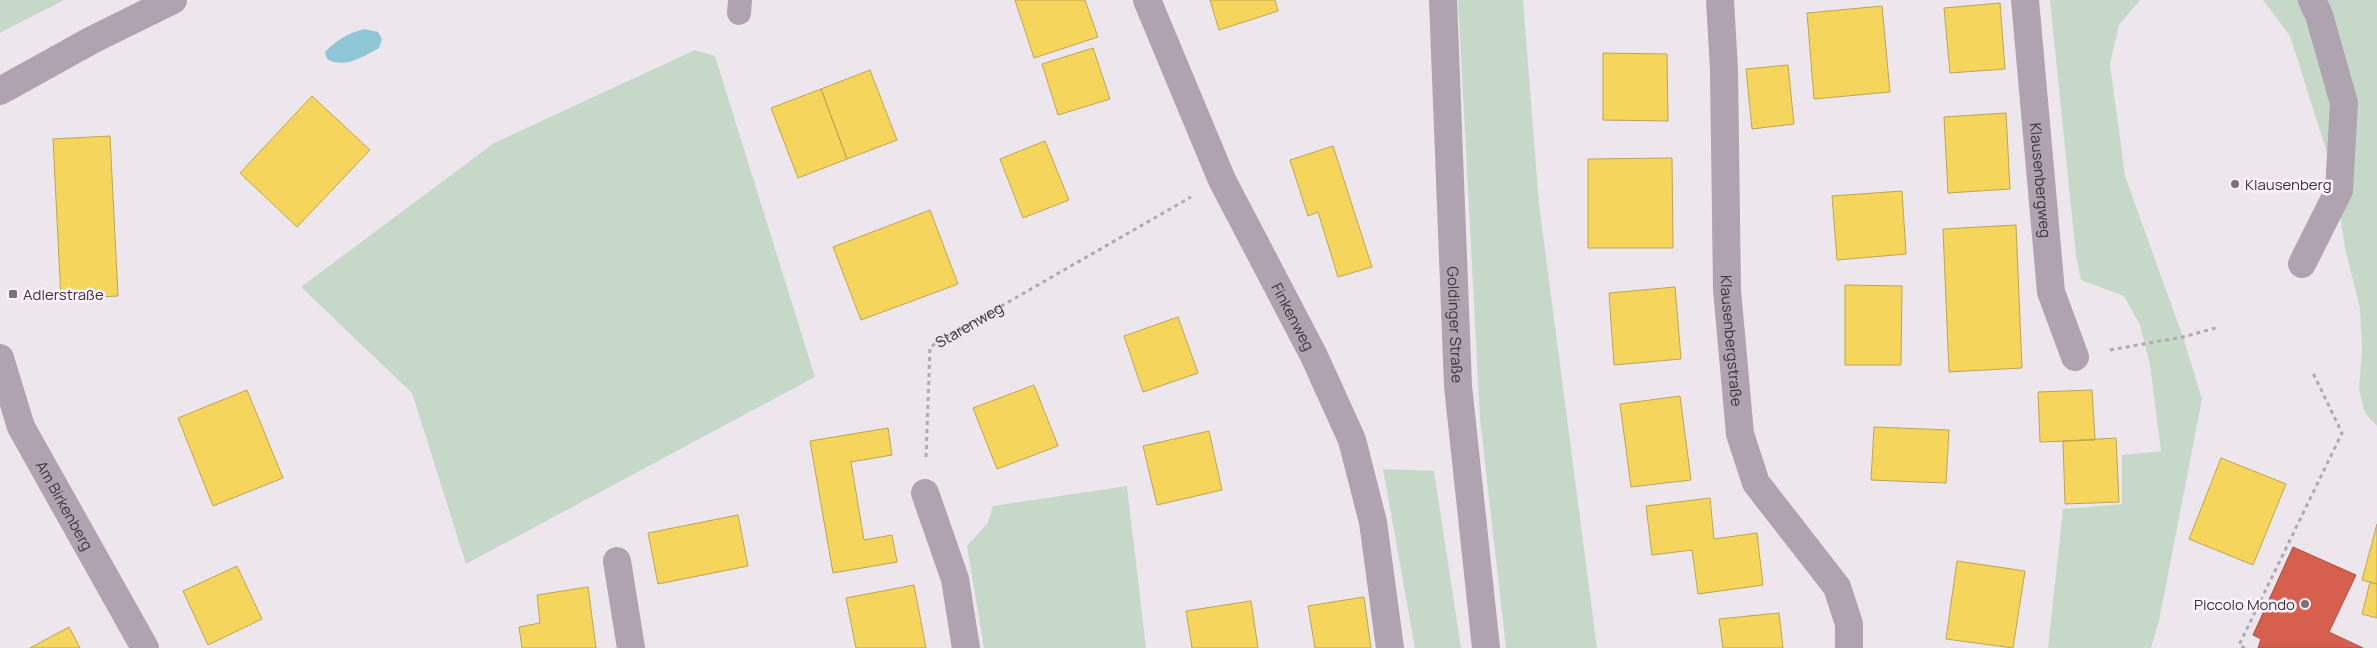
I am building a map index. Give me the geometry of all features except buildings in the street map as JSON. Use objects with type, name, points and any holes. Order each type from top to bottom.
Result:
[{"type":"street","points":[[0,91],[92,40],[173,0]]},
{"type":"street","name":"Finkenweg","points":[[1147,0],[1222,180],[1314,356],[1352,440],[1373,522],[1390,648]]},
{"type":"street","name":"Goldinger Straße","points":[[1443,0],[1458,386],[1486,648]]},
{"type":"street","name":"Klausenbergstraße","points":[[1720,0],[1724,70],[1727,290],[1740,434],[1756,483],[1837,587],[1849,624],[1849,648]]},
{"type":"street","name":"Klausenbergweg","points":[[2025,0],[2051,292],[2075,357]]},
{"type":"street","points":[[2302,264],[2339,190],[2344,103],[2319,15],[2312,0]]},
{"type":"street","name":"Am Birkenberg","points":[[0,358],[21,428],[145,648]]},
{"type":"street","points":[[926,493],[955,579],[966,648]]},
{"type":"street","points":[[617,561],[631,648]]},
{"type":"path","name":"Starenweg","points":[[926,493],[930,347],[1222,180]]},
{"type":"path","points":[[2144,344],[2183,338],[2219,327]]},
{"type":"path","points":[[2245,648],[2239,646],[2327,468],[2342,433],[2313,373]]},
{"type":"green space","points":[[0,0],[64,0],[0,33]]},
{"type":"green space","points":[[1458,0],[1523,0],[1539,204],[1597,648],[1506,648],[1480,419]]},
{"type":"green space","points":[[2050,0],[2140,0],[2119,25],[2110,64],[2125,176],[2183,337],[2202,399],[2159,621],[2151,648],[2048,648],[2063,509],[2122,504],[2122,455],[2161,451],[2150,365],[2140,325],[2124,296],[2081,280],[2076,256]]},
{"type":"green space","points":[[2263,0],[2377,0],[2377,426],[2365,413],[2359,389],[2362,350],[2360,308],[2345,248],[2334,175],[2290,36]]},
{"type":"green space","points":[[695,50],[715,56],[815,377],[466,564],[412,393],[301,287],[494,143]]},
{"type":"green space","points":[[1383,469],[1434,471],[1461,648],[1415,648]]},
{"type":"green space","points":[[1127,486],[1146,648],[984,648],[967,546],[988,523],[993,506]]},
{"type":"water","points":[[364,29],[378,32],[382,39],[379,48],[353,61],[340,63],[327,59],[325,52],[334,44],[348,35]]},
{"type":"place","name":"Klausenberg","points":[[2235,184]]},
{"type":"place","name":"Adlerstraße","points":[[13,294]]},
{"type":"place","name":"Piccolo Mondo","points":[[2305,604]]}]
